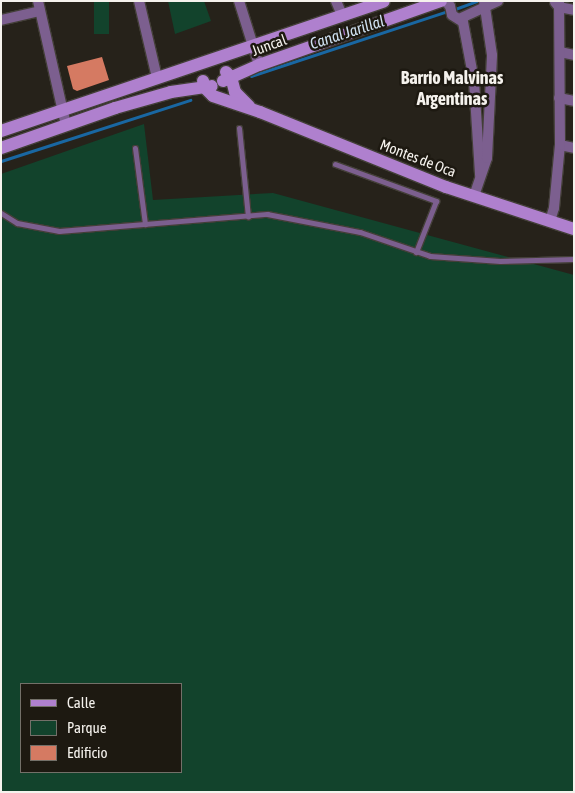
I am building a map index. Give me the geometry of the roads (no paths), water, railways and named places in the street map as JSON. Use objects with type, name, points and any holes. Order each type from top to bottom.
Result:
[{"type":"main road","name":"Juncal","points":[[209,62],[384,1]]},
{"type":"main road","name":"Juncal","points":[[217,81],[443,1]]},
{"type":"main road","points":[[209,62],[200,73],[217,81]]},
{"type":"main road","points":[[1,131],[209,62],[222,64],[217,81]]},
{"type":"main road","points":[[1,148],[66,125],[171,92],[217,81]]},
{"type":"main road","name":"Montes de Oca","points":[[253,109],[235,92],[217,81],[213,96],[253,109],[474,196],[574,229]]},
{"type":"street","points":[[139,1],[157,78]]},
{"type":"street","points":[[239,1],[259,65]]},
{"type":"street","points":[[336,1],[342,15]]},
{"type":"street","points":[[443,1],[450,6],[452,16],[463,22],[474,81],[480,176]]},
{"type":"street","points":[[459,19],[485,4],[498,1]]},
{"type":"street","points":[[550,221],[554,208],[560,145],[560,52],[557,3],[574,10]]},
{"type":"street","points":[[474,196],[486,158],[492,55],[485,4]]},
{"type":"street","points":[[1,20],[39,6],[66,125]]},
{"type":"street","points":[[560,52],[574,55]]},
{"type":"street","points":[[559,98],[574,101]]},
{"type":"street","points":[[560,145],[574,148]]},
{"type":"lane","points":[[238,128],[248,217]]},
{"type":"lane","points":[[135,148],[144,224]]},
{"type":"lane","points":[[336,164],[436,201],[416,252]]},
{"type":"lane","points":[[1,213],[17,222],[59,231],[267,214],[360,232],[416,252],[500,261],[574,260]]},
{"type":"waterway","points":[[455,9],[477,1]]},
{"type":"waterway","name":"Canal Jarillal","points":[[251,76],[450,10]]},
{"type":"waterway","name":"Canal Jarillal","points":[[1,161],[190,100]]},
{"type":"district","name":"Barrio Malvinas Argentinas","points":[[452,89]]}]
